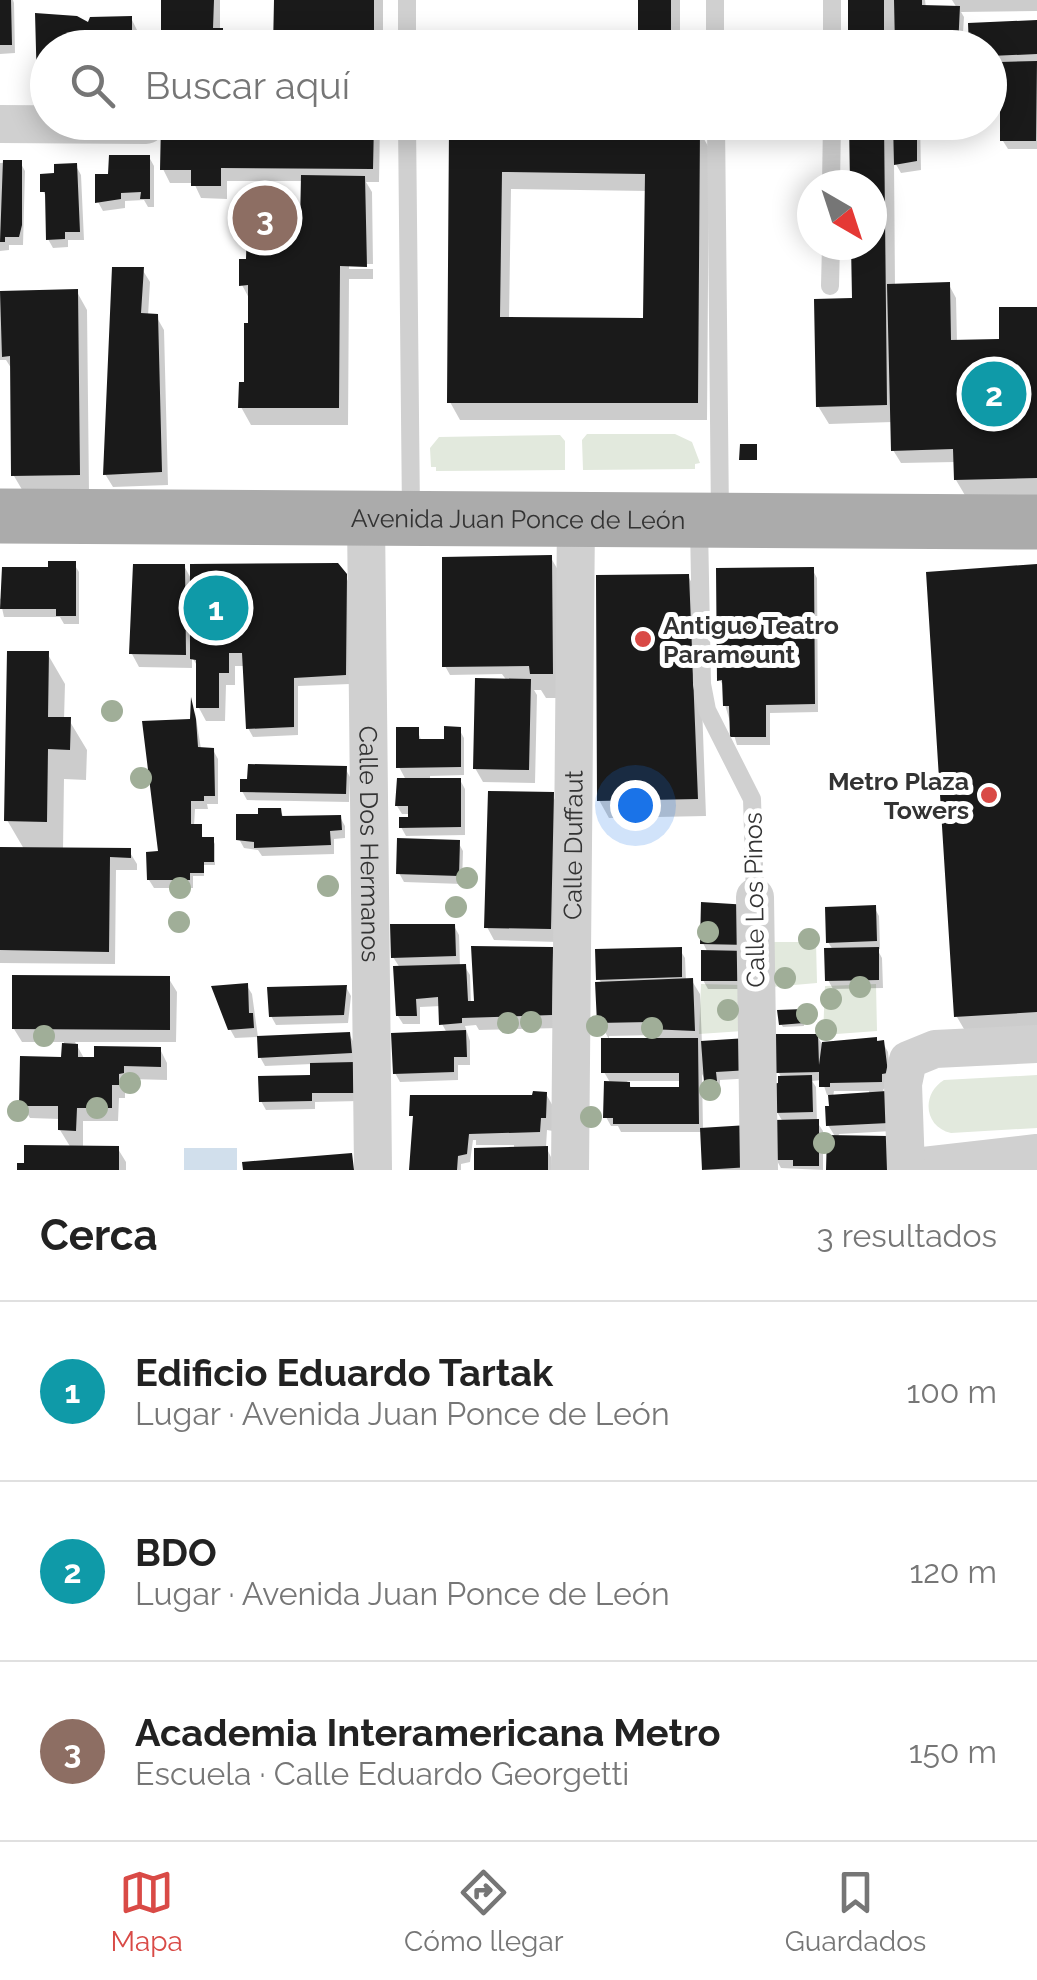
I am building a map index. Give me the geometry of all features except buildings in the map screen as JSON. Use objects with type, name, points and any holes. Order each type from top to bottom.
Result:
[{"type":"main road","name":"Avenida Juan Ponce de León","points":[[0,516],[1037,522]]},
{"type":"street","points":[[0,124],[30,124]]},
{"type":"street","name":"Calle Dos Hermanos","points":[[373,1170],[389,519]]},
{"type":"street","name":"Calle Duffaut","points":[[570,1170],[576,520]]},
{"type":"street","name":"Calle Los Pinos","points":[[755,897],[759,1170]]},
{"type":"street","points":[[1037,1044],[935,1049],[908,1060],[903,1084],[906,1169],[1037,1153]]},
{"type":"lane","points":[[406,0],[407,30]]},
{"type":"lane","points":[[715,0],[715,30]]},
{"type":"lane","points":[[832,0],[832,30]]},
{"type":"lane","points":[[389,519],[406,140]]},
{"type":"lane","name":"Calle Los Pinos","points":[[716,140],[710,521],[702,684],[707,710],[752,800],[755,897]]},
{"type":"lane","points":[[832,140],[832,170]]},
{"type":"lane","points":[[830,286],[831,260]]},
{"type":"shaded area","points":[[587,434],[675,434],[692,442],[700,463],[695,464],[695,469],[583,470],[582,440]]},
{"type":"shaded area","points":[[560,435],[565,441],[565,470],[436,471],[436,467],[431,467],[430,448],[439,437]]},
{"type":"shaded area","points":[[771,942],[816,942],[817,983],[771,987]]},
{"type":"shaded area","points":[[701,984],[744,985],[743,1031],[699,1034]]},
{"type":"shaded area","points":[[876,984],[877,1031],[823,1035],[825,986]]},
{"type":"shaded area","points":[[1037,1075],[1037,1128],[951,1133],[942,1130],[931,1117],[929,1101],[944,1080]]},
{"type":"water","points":[[184,1148],[237,1148],[237,1170],[184,1170]]},
{"type":"place","name":"Academia Interamericana Metro","points":[[265,218]]},
{"type":"place","name":"BDO","points":[[994,394]]},
{"type":"place","name":"Edificio Eduardo Tartak","points":[[216,608]]},
{"type":"place","name":"Antiguo Teatro Paramount","points":[[643,639]]},
{"type":"place","name":"Metro Plaza Towers","points":[[989,795]]}]
